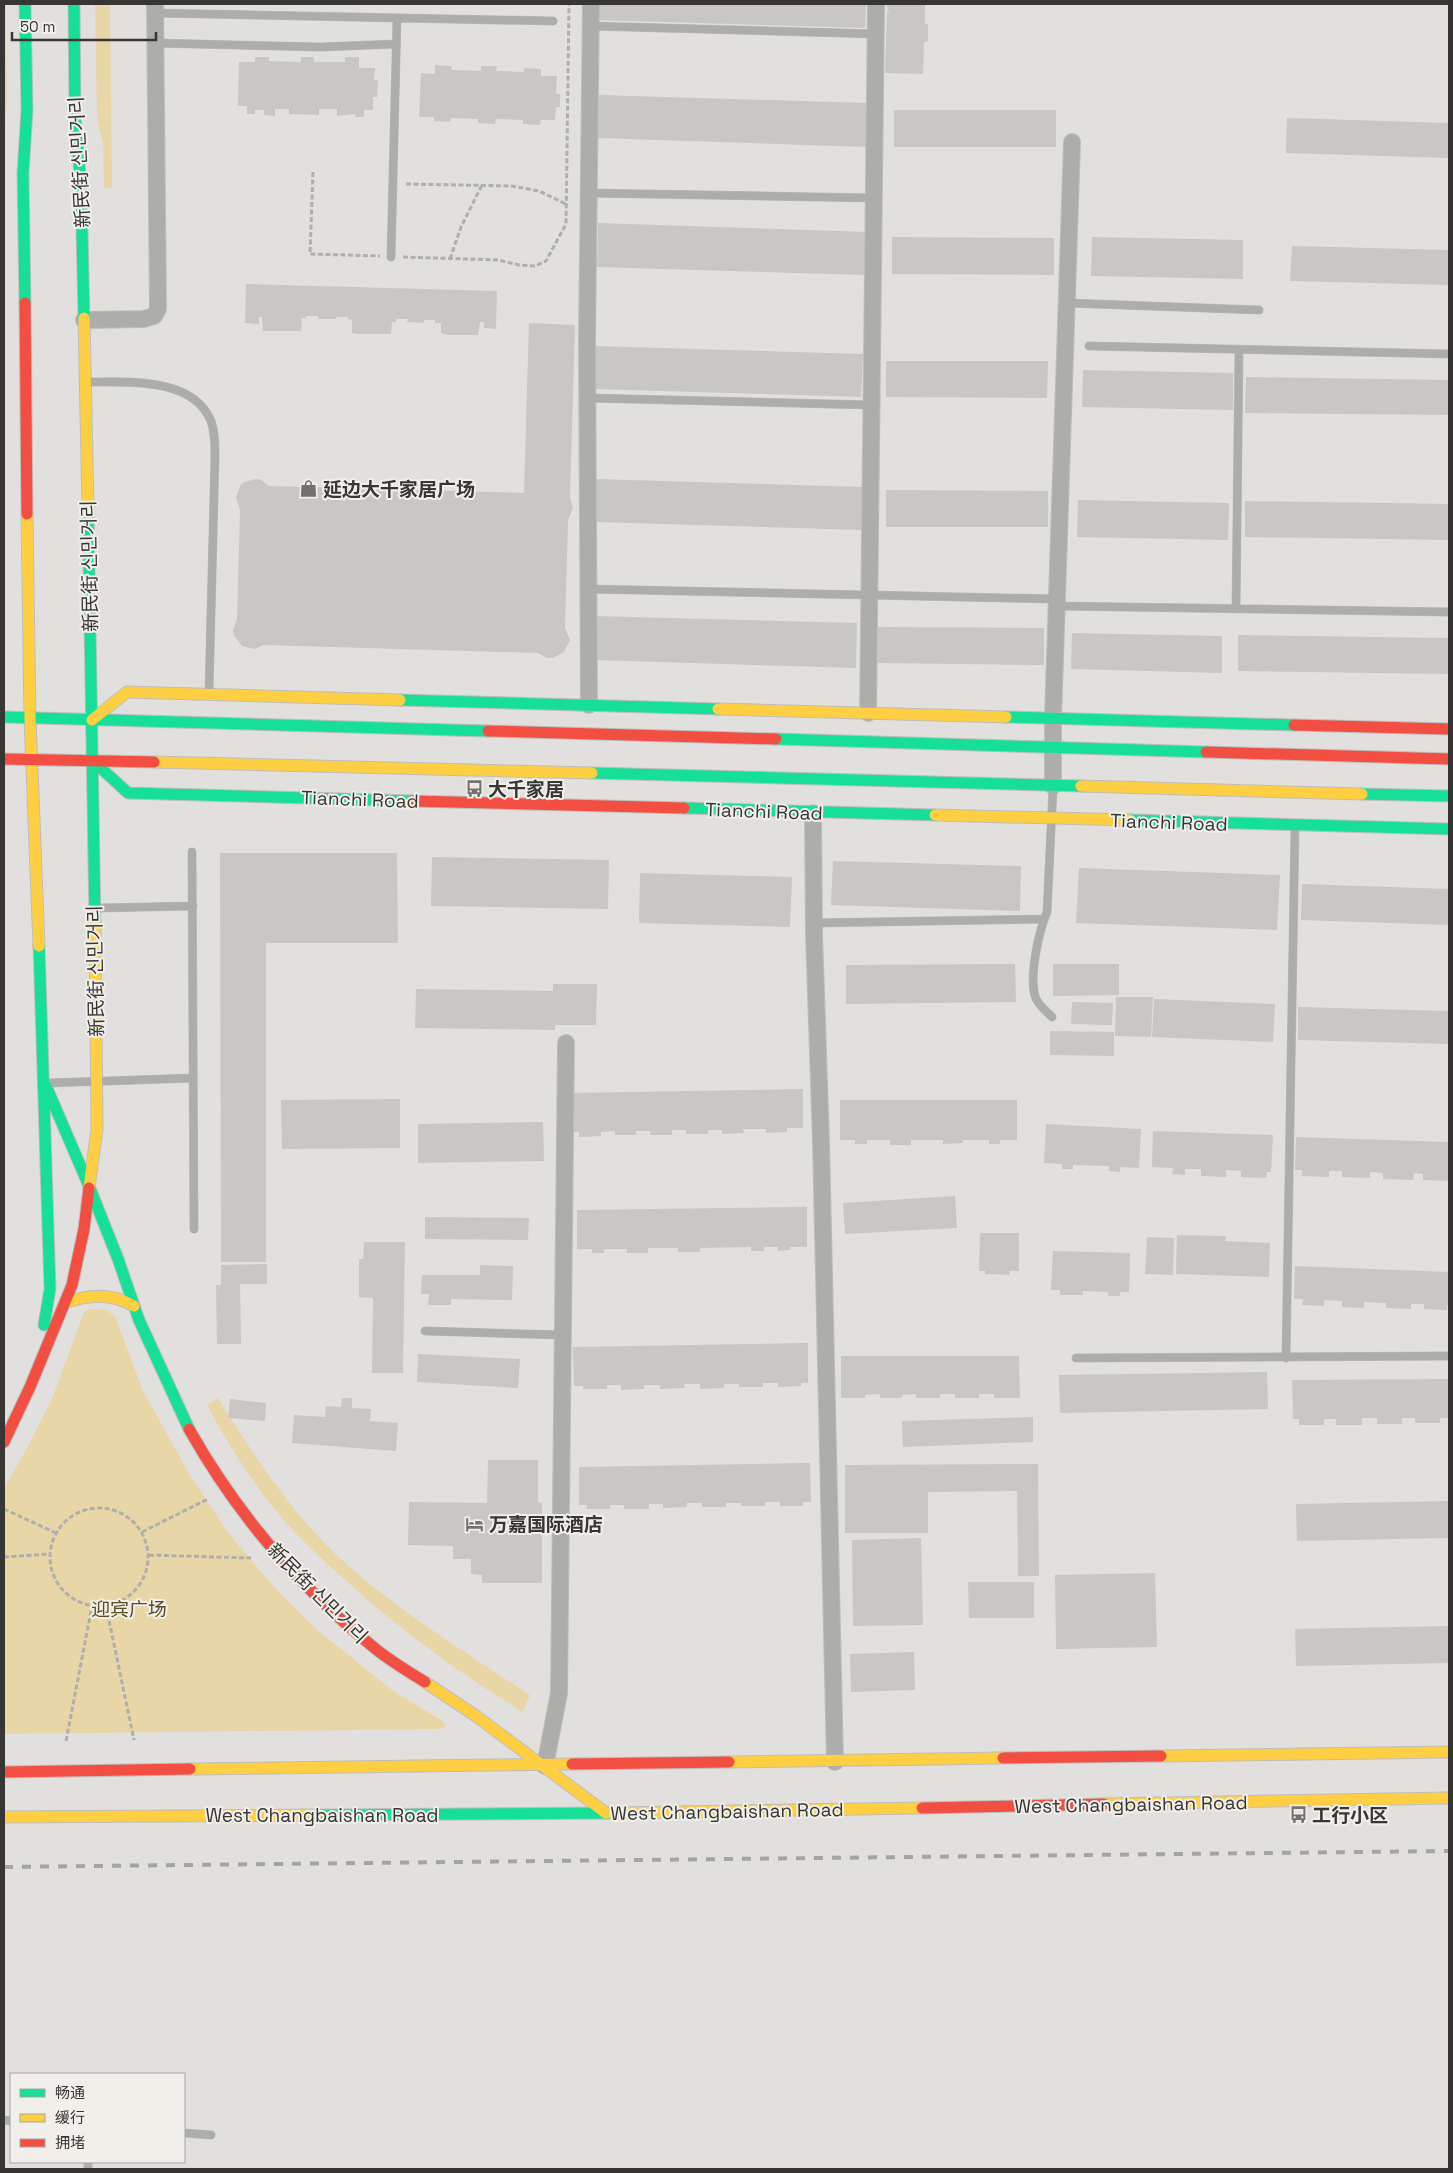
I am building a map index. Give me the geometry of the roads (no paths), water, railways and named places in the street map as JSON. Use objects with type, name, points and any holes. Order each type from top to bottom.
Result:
[{"type":"main road","name":"新民街 신민거리","points":[[25,4],[27,110],[23,173],[30,719],[45,1083],[50,1289],[37,1368]]},
{"type":"main road","name":"新民街 신민거리","points":[[74,4],[75,116],[81,186],[84,320],[92,720],[97,1129],[103,1166]]},
{"type":"main road","points":[[92,720],[127,692],[1449,728]]},
{"type":"main road","points":[[4,717],[1449,759]]},
{"type":"main road","name":"Tianchi Road","points":[[4,759],[1449,796]]},
{"type":"main road","name":"Tianchi Road","points":[[92,760],[128,793],[1449,829]]},
{"type":"main road","name":"新民街 신민거리","points":[[45,1083],[89,1186],[118,1259],[134,1306],[163,1375],[190,1430],[222,1483],[261,1536],[303,1584],[378,1651],[476,1716],[606,1813]]},
{"type":"main road","name":"新民街 신민거리","points":[[4,1442],[72,1285],[82,1238],[97,1129]]},
{"type":"main road","name":"新民街 신민거리","points":[[109,1203],[118,1259]]},
{"type":"main road","points":[[65,1304],[82,1296],[104,1295],[116,1297],[134,1306]]},
{"type":"main road","points":[[4,1772],[835,1762],[1449,1752]]},
{"type":"main road","name":"West Changbaishan Road","points":[[4,1817],[606,1813],[1449,1798]]},
{"type":"street","points":[[589,705],[588,398],[591,4]]},
{"type":"street","points":[[868,713],[876,4]]},
{"type":"street","points":[[84,320],[144,319],[154,316],[158,309],[155,8]]},
{"type":"street","points":[[1054,786],[1053,718],[1072,142]]},
{"type":"street","points":[[813,812],[814,923],[835,1762]]},
{"type":"street","points":[[545,1766],[559,1693],[566,1043]]},
{"type":"lane","points":[[155,8],[396,18],[553,21]]},
{"type":"lane","points":[[391,257],[396,18]]},
{"type":"lane","points":[[590,26],[876,34]]},
{"type":"lane","points":[[155,43],[321,47],[396,44]]},
{"type":"lane","points":[[589,193],[874,198]]},
{"type":"lane","points":[[1066,303],[1259,310]]},
{"type":"lane","points":[[1089,346],[1449,354]]},
{"type":"lane","points":[[1236,609],[1239,349]]},
{"type":"lane","points":[[85,382],[133,381],[168,388],[200,406],[210,420],[214,430],[216,456],[209,695]]},
{"type":"lane","points":[[588,398],[872,405]]},
{"type":"lane","points":[[588,589],[869,595],[1236,609],[1449,612]]},
{"type":"lane","points":[[1052,1017],[1035,997],[1037,944],[1047,912],[1054,786]]},
{"type":"lane","points":[[1286,1358],[1296,825]]},
{"type":"lane","points":[[192,852],[194,1229]]},
{"type":"lane","points":[[94,908],[193,906]]},
{"type":"lane","points":[[814,923],[1044,919]]},
{"type":"lane","points":[[45,1083],[192,1078]]},
{"type":"lane","points":[[425,1331],[563,1335]]},
{"type":"lane","points":[[1076,1358],[1449,1356]]},
{"type":"lane","points":[[185,2133],[211,2135]]},
{"type":"railway","points":[[4,1867],[1449,1851]]},
{"type":"place","name":"延边大千家居广场","points":[[309,489]]},
{"type":"place","name":"大千家居","points":[[474,789]]},
{"type":"place","name":"万嘉国际酒店","points":[[475,1524]]},
{"type":"place","name":"工行小区","points":[[1298,1815]]},
{"type":"park label","name":"迎宾广场","points":[[129,1609]]}]
